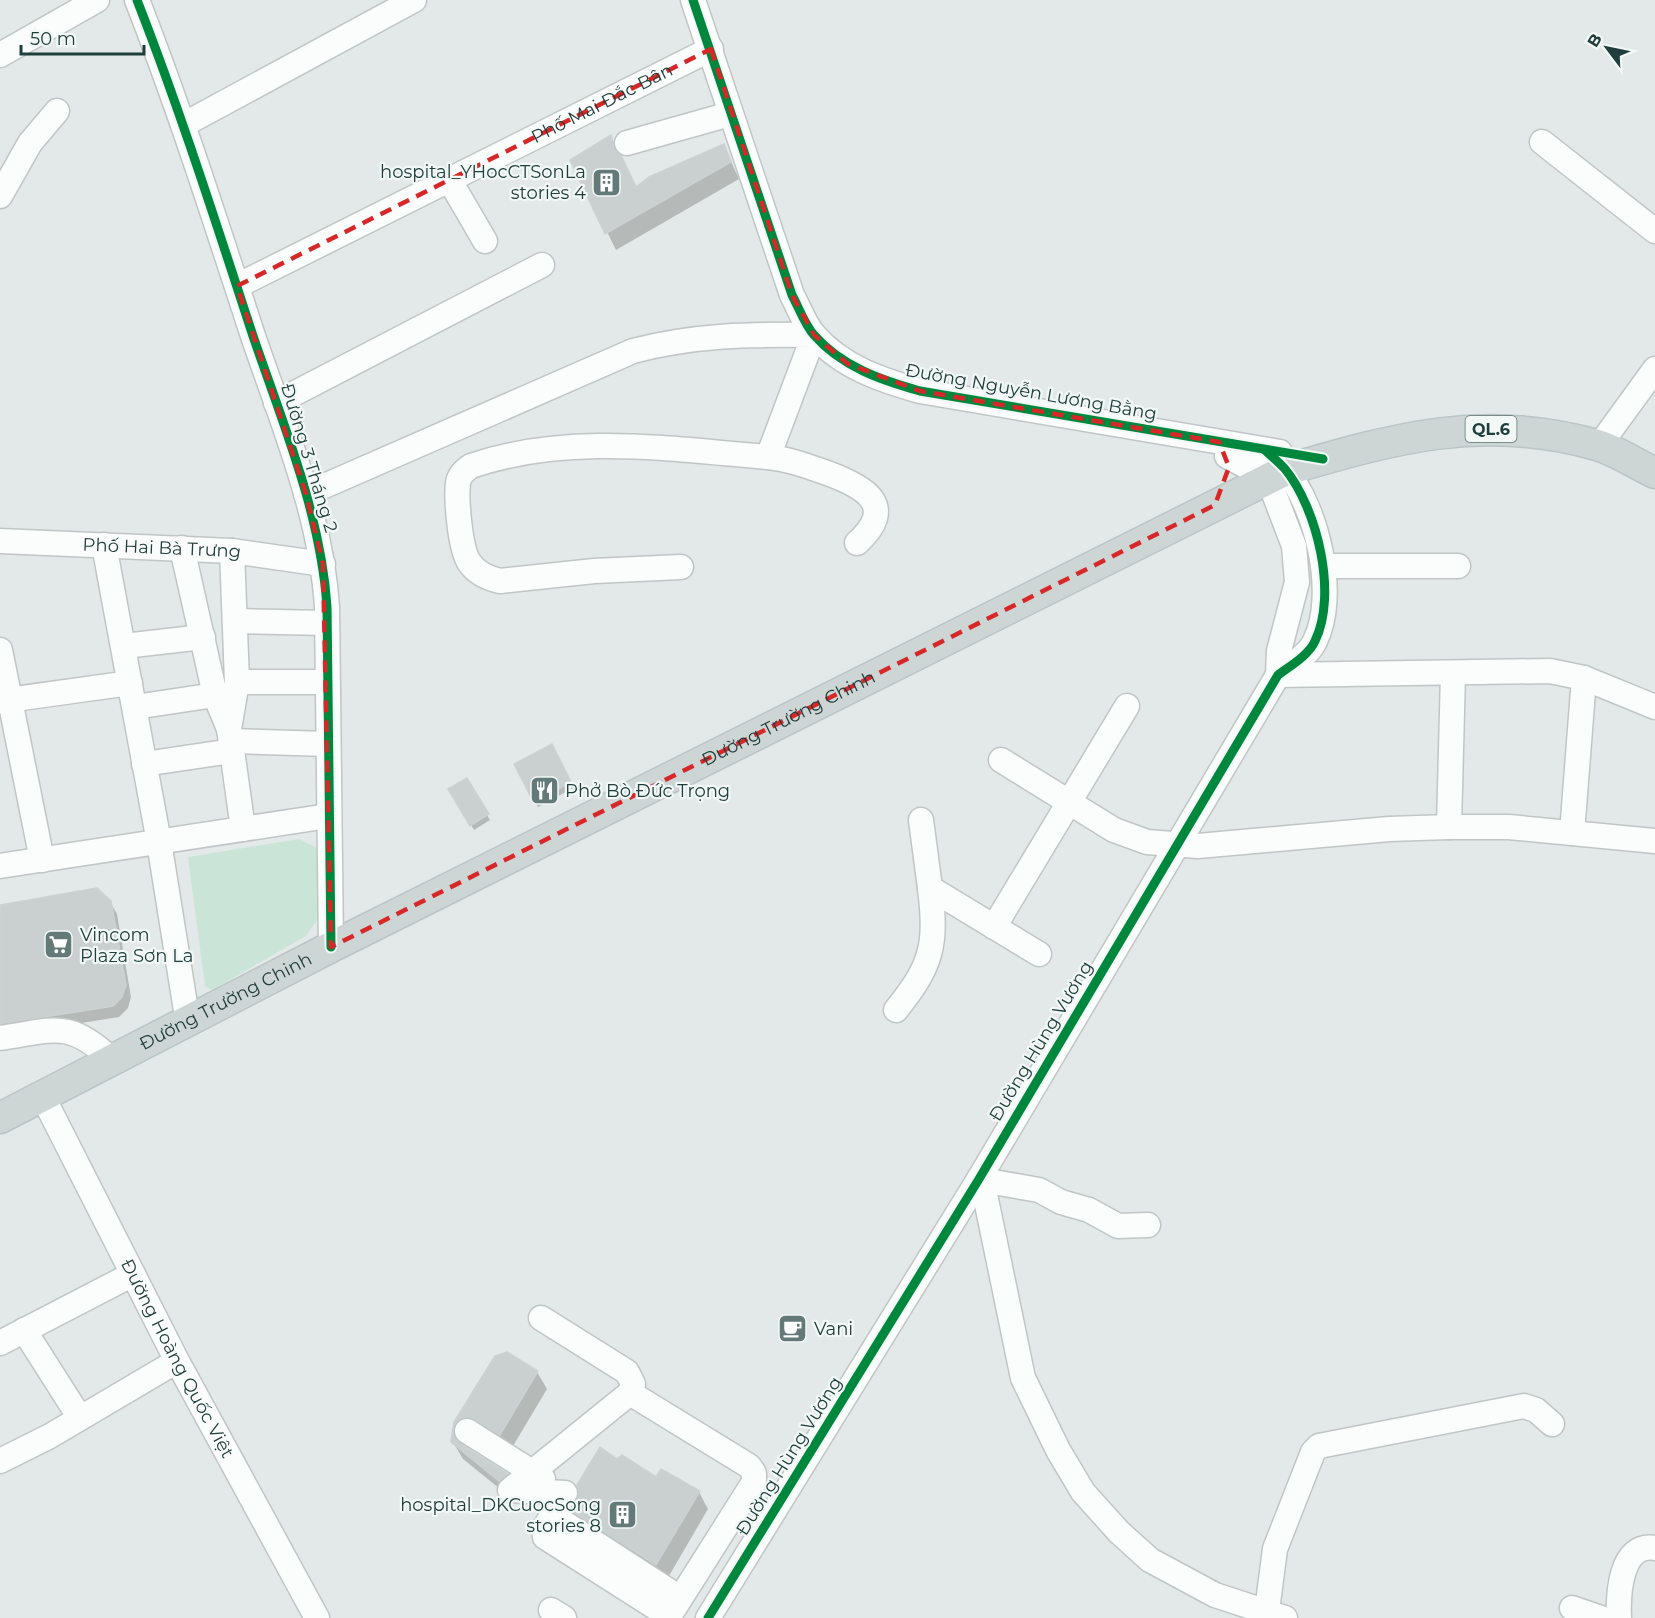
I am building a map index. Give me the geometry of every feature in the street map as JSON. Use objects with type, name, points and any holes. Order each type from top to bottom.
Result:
[{"type":"main road","name":"Đường Trường Chinh","points":[[0,1118],[188,1023],[331,947],[1215,505],[1273,466],[1323,459],[1390,442],[1461,429],[1512,429],[1599,446]]},
{"type":"main road","name":"QL.6","points":[[1599,446],[1655,473]]},
{"type":"street","points":[[0,55],[97,0]]},
{"type":"street","name":"Đường 3 Tháng 2","points":[[137,0],[183,125],[276,403],[306,494],[323,564],[327,623],[331,947]]},
{"type":"street","points":[[183,125],[414,0]]},
{"type":"street","name":"Đường Nguyễn Lương Bằng","points":[[693,0],[792,295],[814,335],[848,363],[884,381],[920,391],[1223,449],[1273,466]]},
{"type":"street","name":"Phố Mai Đắc Bân","points":[[237,286],[711,50]]},
{"type":"street","points":[[0,196],[30,143],[57,111]]},
{"type":"street","points":[[627,143],[730,114]]},
{"type":"street","points":[[1542,142],[1655,231]]},
{"type":"street","points":[[450,181],[485,241]]},
{"type":"street","points":[[276,403],[542,265]]},
{"type":"street","points":[[306,494],[633,351],[668,342],[722,336],[814,335],[768,456]]},
{"type":"street","points":[[1599,446],[1655,369]]},
{"type":"street","points":[[681,567],[594,571],[500,581],[491,579],[478,572],[465,555],[458,482],[471,465],[552,447],[621,445],[768,456],[793,461],[849,481],[870,494],[874,501],[876,518],[872,528],[857,543]]},
{"type":"street","points":[[1215,505],[1230,466],[1223,449]]},
{"type":"street","name":"Đường Hùng Vương","points":[[708,1618],[980,1179],[1278,675],[1315,642],[1322,614],[1325,566],[1314,527],[1273,466]]},
{"type":"street","name":"Đường Hùng Vương","points":[[1273,466],[1294,546],[1297,582],[1279,651],[1278,675]]},
{"type":"street","name":"Phố Hai Bà Trưng","points":[[0,541],[232,550],[323,564]]},
{"type":"street","points":[[104,545],[159,842],[188,1023]]},
{"type":"street","points":[[182,548],[214,695],[231,740],[243,829]]},
{"type":"street","points":[[231,740],[237,682],[232,550]]},
{"type":"street","points":[[1325,566],[1458,566]]},
{"type":"street","points":[[236,621],[327,623]]},
{"type":"street","points":[[124,646],[202,637]]},
{"type":"street","points":[[0,650],[5,701],[42,860]]},
{"type":"street","points":[[1278,675],[1550,671],[1584,678],[1655,707]]},
{"type":"street","points":[[1449,826],[1453,673]]},
{"type":"street","points":[[1572,833],[1584,678]]},
{"type":"street","points":[[237,682],[327,682]]},
{"type":"street","points":[[5,701],[130,683]]},
{"type":"street","points":[[135,707],[214,695]]},
{"type":"street","points":[[994,927],[1127,706]]},
{"type":"street","points":[[144,764],[231,740],[327,744]]},
{"type":"street","points":[[1001,760],[1131,838],[1177,845],[1198,846],[1449,826],[1509,827],[1655,842]]},
{"type":"street","points":[[0,866],[328,816]]},
{"type":"street","points":[[896,1010],[917,983],[933,944],[930,888],[921,820]]},
{"type":"street","points":[[930,888],[1039,954]]},
{"type":"street","points":[[0,1038],[62,1030],[77,1033],[91,1040],[112,1060]]},
{"type":"street","name":"Đường Hoàng Quốc Việt","points":[[43,1097],[177,1361],[317,1618]]},
{"type":"street","points":[[1148,1225],[1118,1226],[1089,1210],[1061,1202],[1039,1190],[980,1179],[1023,1378],[1058,1450],[1083,1492],[1119,1532],[1150,1560],[1215,1595],[1273,1616],[1278,1536],[1313,1452],[1319,1446],[1524,1406],[1536,1410],[1552,1424]]},
{"type":"street","points":[[0,1343],[133,1274]]},
{"type":"street","points":[[541,1318],[627,1372],[633,1384],[630,1392],[510,1490],[565,1493]]},
{"type":"street","points":[[24,1330],[80,1418]]},
{"type":"street","points":[[0,1461],[80,1418],[177,1361]]},
{"type":"street","points":[[630,1392],[749,1466],[754,1473],[754,1482],[673,1609]]},
{"type":"street","points":[[467,1431],[565,1493]]},
{"type":"street","points":[[565,1493],[543,1533],[547,1540],[673,1609],[696,1618]]},
{"type":"street","points":[[1619,1618],[1618,1597],[1624,1570],[1629,1561],[1642,1549],[1655,1548]]},
{"type":"street","points":[[1572,1608],[1601,1618]]},
{"type":"highlighted area","points":[[711,49],[792,295],[814,335],[848,364],[920,391],[1219,442],[1229,467],[1215,505],[331,947],[323,564],[306,494],[237,286]]},
{"type":"green space","points":[[299,839],[317,848],[318,919],[306,936],[212,990],[205,986],[188,857]]},
{"type":"building","name":"hospital_YHocCTSonLa stories 4","points":[[611,135],[614,147],[621,155],[636,187],[649,177],[724,144],[731,162],[605,234],[570,160]]},
{"type":"building","points":[[552,744],[571,782],[534,803],[514,764]]},
{"type":"building","points":[[467,778],[489,814],[470,826],[448,789]]},
{"type":"building","name":"Vincom Plaza Sơn La","points":[[97,888],[111,901],[126,985],[122,997],[113,1006],[0,1024],[0,905]]},
{"type":"building","name":"hospital_DKCuocSong stories 8","points":[[507,1352],[538,1371],[500,1435],[468,1417],[460,1419],[453,1430],[459,1443],[508,1474],[499,1481],[451,1442],[454,1422],[495,1356]]},
{"type":"building","name":"hospital_DKCuocSong stories 8","points":[[600,1447],[617,1459],[622,1455],[656,1477],[661,1469],[700,1491],[656,1565],[571,1511],[579,1494],[577,1485]]},
{"type":"cycle path","points":[[137,0],[183,125],[288,436],[317,538],[327,607],[331,947]]},
{"type":"cycle path","points":[[693,0],[792,295],[811,331],[837,356],[877,377],[920,391],[1323,459]]},
{"type":"cycle path","points":[[708,1618],[979,1179],[1278,675],[1304,656],[1315,641],[1322,622],[1325,600],[1321,552],[1315,528],[1296,486],[1285,469],[1265,450]]},
{"type":"place","name":"hospital_YHocCTSonLa stories 4","points":[[607,182]]},
{"type":"place","name":"Phở Bò Đức Trọng","points":[[544,791]]},
{"type":"place","name":"Vincom Plaza Sơn La","points":[[59,945]]},
{"type":"place","name":"Vani","points":[[793,1329]]},
{"type":"place","name":"hospital_DKCuocSong stories 8","points":[[622,1515]]}]
